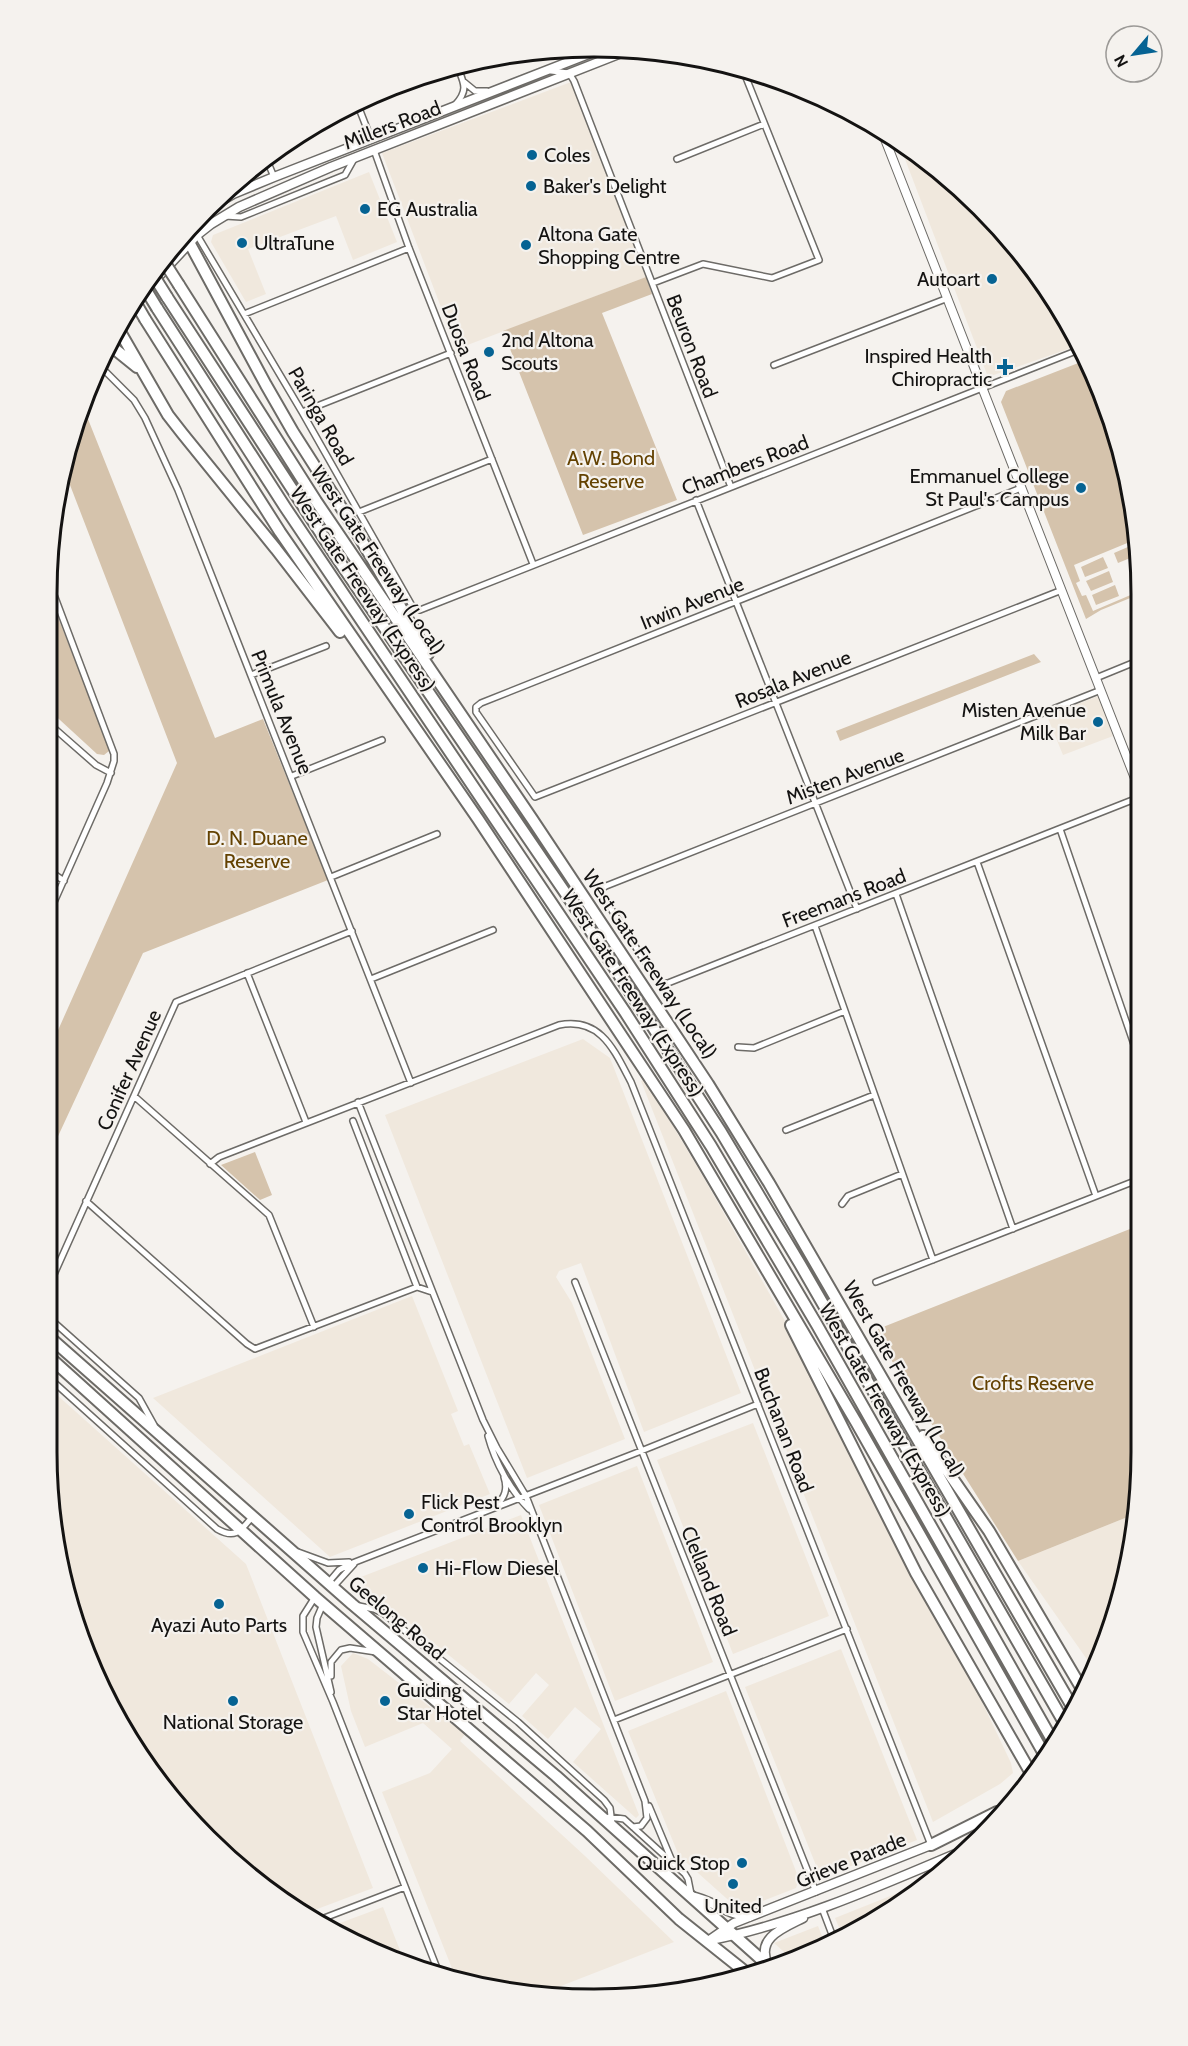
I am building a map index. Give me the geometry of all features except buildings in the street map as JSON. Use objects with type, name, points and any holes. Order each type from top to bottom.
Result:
[{"type":"highway","points":[[191,239],[294,432],[353,526],[426,651],[498,757],[532,819]]},
{"type":"highway","name":"West Gate Freeway (Local)","points":[[168,267],[316,501],[532,819],[720,1103],[899,1405],[1069,1702]]},
{"type":"highway","name":"West Gate Freeway (Express)","points":[[158,282],[337,558],[577,910],[721,1132],[800,1264],[1061,1717]]},
{"type":"highway","name":"West Gate Freeway (Express)","points":[[149,295],[285,507],[613,993],[711,1146],[817,1325],[1049,1735]]},
{"type":"highway","points":[[139,309],[280,532],[478,819],[684,1130],[856,1422],[1041,1748]]},
{"type":"highway","points":[[123,336],[168,415],[342,634],[388,688]]},
{"type":"highway","points":[[116,349],[144,373]]},
{"type":"highway","points":[[707,1168],[816,1374],[916,1573],[1028,1767]]},
{"type":"highway","name":"Geelong Road","points":[[57,1344],[352,1604],[596,1812],[612,1823],[763,1962]]},
{"type":"highway","name":"Geelong Road","points":[[57,1364],[319,1601],[587,1832],[679,1918],[741,1969]]},
{"type":"highway","points":[[899,1405],[989,1531],[1079,1683]]},
{"type":"highway","points":[[319,1601],[330,1585]]},
{"type":"highway","points":[[931,1845],[989,1816]]},
{"type":"main road","name":"Millers Road","points":[[240,190],[580,57]]},
{"type":"main road","name":"Millers Road","points":[[196,233],[270,193],[610,57]]},
{"type":"main road","points":[[371,139],[374,150]]},
{"type":"main road","points":[[887,145],[1131,768]]},
{"type":"main road","name":"Grieve Parade","points":[[730,1932],[752,1917],[980,1825]]},
{"type":"main road","points":[[931,1845],[938,1861]]},
{"type":"main road","name":"Grieve Parade","points":[[730,1932],[822,1908],[947,1857]]},
{"type":"main road","points":[[767,1961],[764,1952],[769,1938],[779,1930],[822,1908],[816,1892]]},
{"type":"main road","points":[[691,1896],[702,1898],[727,1911],[752,1917]]},
{"type":"main road","points":[[708,1941],[730,1932]]},
{"type":"street","points":[[545,71],[561,70],[569,73]]},
{"type":"street","name":"Beuron Road","points":[[569,73],[731,487]]},
{"type":"street","points":[[454,106],[464,93],[460,74]]},
{"type":"street","points":[[652,283],[703,264],[772,278],[819,260],[746,79]]},
{"type":"street","points":[[463,81],[475,92],[491,92]]},
{"type":"street","points":[[360,110],[371,139]]},
{"type":"street","points":[[677,159],[764,124]]},
{"type":"street","name":"Duosa Road","points":[[374,150],[409,248],[534,564]]},
{"type":"street","points":[[224,216],[241,217],[345,175],[355,158]]},
{"type":"street","points":[[269,166],[274,177]]},
{"type":"street","name":"Paringa Road","points":[[191,239],[223,280],[244,314],[412,606],[420,610]]},
{"type":"street","points":[[244,314],[409,248]]},
{"type":"street","points":[[774,365],[948,297]]},
{"type":"street","name":"Chambers Road","points":[[420,610],[1074,352]]},
{"type":"street","points":[[302,412],[451,353]]},
{"type":"street","name":"Primula Avenue","points":[[105,371],[134,400],[145,418],[178,490],[411,1083]]},
{"type":"street","points":[[359,512],[492,459]]},
{"type":"street","name":"Irwin Avenue","points":[[535,797],[476,712],[476,706],[1021,488]]},
{"type":"street","points":[[696,500],[857,909]]},
{"type":"street","name":"Rosala Avenue","points":[[535,797],[1062,590]]},
{"type":"street","points":[[57,602],[112,744],[114,760],[111,773],[57,896]]},
{"type":"street","points":[[251,675],[326,646]]},
{"type":"street","points":[[1096,678],[1131,664]]},
{"type":"street","name":"Misten Avenue","points":[[600,890],[1101,690]]},
{"type":"street","points":[[57,730],[96,765],[111,773]]},
{"type":"street","points":[[292,776],[382,740]]},
{"type":"street","name":"Freemans Road","points":[[600,890],[655,977],[663,983],[668,983],[1131,801]]},
{"type":"street","points":[[1060,829],[1131,1036]]},
{"type":"street","points":[[331,877],[437,834]]},
{"type":"street","points":[[977,862],[1096,1196]]},
{"type":"street","points":[[57,875],[64,880]]},
{"type":"street","points":[[896,894],[1013,1229]]},
{"type":"street","points":[[815,926],[933,1260]]},
{"type":"street","points":[[371,979],[493,930]]},
{"type":"street","name":"Conifer Avenue","points":[[57,1267],[176,1002],[352,931]]},
{"type":"street","points":[[247,973],[306,1122]]},
{"type":"street","points":[[738,1047],[754,1048],[845,1011]]},
{"type":"street","name":"Buchanan Road","points":[[411,1083],[559,1025],[580,1023],[598,1031],[612,1047],[631,1082],[931,1845]]},
{"type":"street","points":[[210,1164],[219,1157],[411,1083]]},
{"type":"street","points":[[786,1130],[874,1095]]},
{"type":"street","points":[[134,1096],[272,1219],[314,1327]]},
{"type":"street","points":[[358,1102],[505,1480],[505,1494],[499,1504],[487,1512]]},
{"type":"street","points":[[352,1121],[417,1287],[432,1292]]},
{"type":"street","points":[[368,1164],[380,1159]]},
{"type":"street","points":[[842,1204],[849,1196],[902,1174]]},
{"type":"street","points":[[876,1282],[1131,1182]]},
{"type":"street","points":[[86,1202],[255,1349],[417,1287],[425,1273]]},
{"type":"street","name":"Clelland Road","points":[[575,1282],[816,1892]]},
{"type":"street","points":[[57,1325],[144,1403],[159,1436]]},
{"type":"street","points":[[57,1385],[218,1529],[230,1535],[240,1530],[253,1516]]},
{"type":"street","points":[[330,1585],[342,1569],[357,1561],[758,1404]]},
{"type":"street","points":[[483,1420],[526,1496],[639,1786],[648,1815],[644,1823],[633,1827]]},
{"type":"street","points":[[498,1463],[519,1499],[530,1510]]},
{"type":"street","points":[[290,1549],[328,1563],[357,1561]]},
{"type":"street","points":[[319,1601],[315,1627],[333,1702]]},
{"type":"street","points":[[319,1601],[304,1613],[303,1629],[436,1965]]},
{"type":"street","points":[[352,1604],[383,1613],[518,1722],[608,1803],[612,1823],[623,1818],[688,1877],[691,1896]]},
{"type":"street","points":[[614,1720],[847,1629]]},
{"type":"street","points":[[333,1702],[331,1664],[337,1653],[347,1648],[378,1652]]},
{"type":"street","points":[[639,1786],[653,1813],[672,1862]]},
{"type":"street","points":[[326,1917],[405,1887]]},
{"type":"street","points":[[822,1908],[832,1934]]},
{"type":"shaded area","name":"Altona Gate Shopping Centre","points":[[571,82],[646,277],[457,349],[382,153]]},
{"type":"shaded area","points":[[904,156],[948,190],[998,240],[1040,296],[1071,348],[988,377]]},
{"type":"shaded area","points":[[369,172],[397,242],[353,260],[336,216],[248,249],[266,294],[246,302],[211,242],[213,235]]},
{"type":"shaded area","points":[[1098,696],[1113,736],[1063,755],[1047,716]]},
{"type":"shaded area","points":[[583,1039],[610,1058],[741,1393],[644,1432],[581,1263],[559,1271],[556,1277],[572,1303],[625,1439],[527,1478],[385,1115]]},
{"type":"shaded area","points":[[645,1079],[831,1402],[926,1584],[1011,1763],[1013,1773],[1000,1784],[933,1822],[641,1081]]},
{"type":"shaded area","points":[[412,1296],[458,1411],[451,1414],[464,1446],[469,1444],[490,1494],[330,1557],[153,1398]]},
{"type":"shaded area","points":[[57,1395],[246,1564],[373,1888],[314,1910],[267,1878],[214,1832],[168,1779],[148,1750],[112,1690],[85,1625],[75,1591],[67,1557],[58,1487]]},
{"type":"shaded area","points":[[753,1423],[829,1616],[733,1654],[657,1460]]},
{"type":"shaded area","points":[[637,1466],[713,1662],[615,1701],[539,1505]]},
{"type":"shaded area","points":[[521,1515],[639,1815],[636,1818],[573,1762],[601,1729],[575,1707],[548,1739],[522,1716],[549,1685],[536,1673],[509,1704],[360,1583],[361,1577]]},
{"type":"shaded area","points":[[1127,1517],[1113,1591],[1088,1662],[1018,1561]]},
{"type":"shaded area","points":[[841,1649],[917,1840],[826,1876],[819,1873],[745,1687]]},
{"type":"shaded area","points":[[353,1653],[368,1659],[465,1734],[460,1741],[674,1942],[557,1988],[489,1979],[453,1970],[382,1792],[430,1773],[452,1749],[423,1723],[365,1747],[351,1711],[341,1666]]},
{"type":"shaded area","points":[[726,1691],[799,1879],[796,1888],[747,1907],[735,1906],[679,1856],[628,1731]]},
{"type":"shaded area","points":[[901,1892],[840,1930],[835,1918]]},
{"type":"shaded area","points":[[383,1907],[401,1953],[356,1934],[338,1924]]},
{"type":"shaded area","points":[[818,1926],[823,1938],[786,1954],[774,1943]]},
{"type":"green space","name":"A.W. Bond Reserve","points":[[646,277],[652,294],[602,313],[677,500],[583,535],[503,331]]},
{"type":"green space","name":"Emmanuel College St Paul's Campus","points":[[1079,363],[1103,421],[1121,489],[1128,543],[1074,565],[1080,581],[1076,583],[1082,596],[1086,595],[1093,611],[1131,595],[1131,598],[1086,619],[1001,402],[1006,391]]},
{"type":"green space","name":"D. N. Duane Reserve","points":[[87,416],[215,738],[263,719],[328,880],[143,953],[57,1138],[57,1033],[177,763],[69,482]]},
{"type":"green space","points":[[1129,547],[1130,558],[1118,563],[1114,553]]},
{"type":"green space","points":[[1103,557],[1108,568],[1085,577],[1081,567]]},
{"type":"green space","points":[[1109,571],[1113,582],[1091,591],[1086,581]]},
{"type":"green space","points":[[1115,585],[1119,596],[1096,605],[1092,595]]},
{"type":"green space","points":[[57,615],[106,739],[109,751],[104,755],[97,754],[57,717]]},
{"type":"green space","points":[[1034,654],[1041,662],[840,741],[836,731]]},
{"type":"green space","points":[[255,1152],[272,1195],[260,1200],[221,1165]]},
{"type":"green space","name":"Crofts Reserve","points":[[1131,1229],[1131,1452],[1127,1517],[1018,1561],[873,1331]]},
{"type":"place","name":"Coles","points":[[532,155]]},
{"type":"place","name":"Baker's Delight","points":[[531,186]]},
{"type":"place","name":"EG Australia","points":[[365,209]]},
{"type":"place","name":"UltraTune","points":[[242,243]]},
{"type":"place","name":"Altona Gate Shopping Centre","points":[[526,245]]},
{"type":"place","name":"Autoart","points":[[992,279]]},
{"type":"place","name":"2nd Altona Scouts","points":[[489,352]]},
{"type":"place","name":"Inspired Health Chiropractic","points":[[1005,367]]},
{"type":"place","name":"Emmanuel College St Paul's Campus","points":[[1081,488]]},
{"type":"place","name":"Misten Avenue Milk Bar","points":[[1098,722]]},
{"type":"place","name":"Flick Pest Control Brooklyn","points":[[409,1514]]},
{"type":"place","name":"Hi-Flow Diesel","points":[[423,1568]]},
{"type":"place","name":"Ayazi Auto Parts","points":[[219,1604]]},
{"type":"place","name":"National Storage","points":[[233,1701]]},
{"type":"place","name":"Guiding Star Hotel","points":[[385,1701]]},
{"type":"place","name":"Quick Stop","points":[[742,1863]]},
{"type":"place","name":"United","points":[[733,1884]]}]
